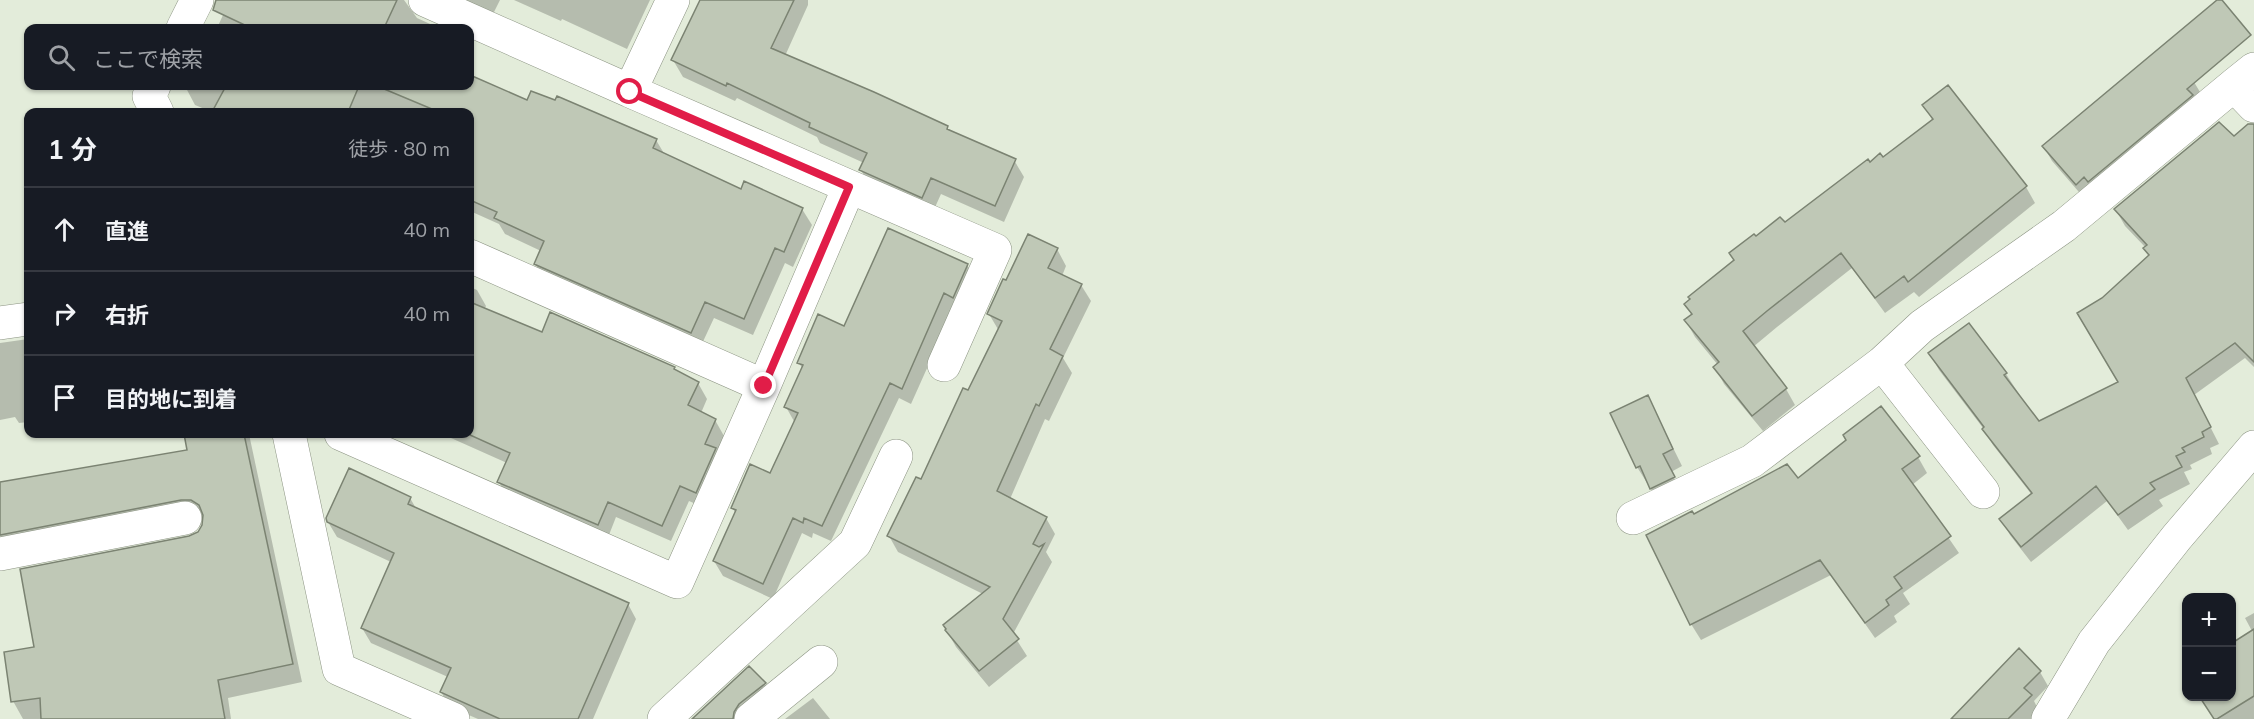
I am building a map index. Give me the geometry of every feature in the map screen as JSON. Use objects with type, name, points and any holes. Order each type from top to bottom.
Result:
[{"type":"street","points":[[185,24],[197,0]]},
{"type":"street","points":[[425,0],[630,92],[995,250],[944,364]]},
{"type":"street","points":[[630,92],[674,0]]},
{"type":"street","points":[[1633,518],[1752,461],[1882,363],[1922,327],[2064,226],[2248,87]]},
{"type":"street","points":[[152,90],[149,96],[155,108]]},
{"type":"street","points":[[350,438],[677,582],[849,187]]},
{"type":"street","points":[[474,257],[764,386]]},
{"type":"street","points":[[0,323],[24,320]]},
{"type":"street","points":[[1882,363],[1983,492]]},
{"type":"street","points":[[291,438],[339,669],[453,719]]},
{"type":"street","points":[[2048,719],[2094,642],[2177,537],[2254,447]]},
{"type":"street","points":[[663,719],[855,543],[896,456]]},
{"type":"street","points":[[0,554],[185,518]]},
{"type":"street","points":[[751,719],[821,662]]},
{"type":"building","points":[[216,0],[397,0],[386,24],[243,24],[213,10]]},
{"type":"building","points":[[700,0],[794,0],[771,48],[874,92],[948,126],[947,129],[1016,159],[995,206],[931,178],[922,198],[859,170],[867,153],[809,127],[810,123],[727,83],[726,86],[671,60]]},
{"type":"building","points":[[2217,0],[2222,0],[2251,35],[2187,89],[2193,95],[2088,182],[2084,177],[2076,185],[2042,146]]},
{"type":"building","points":[[474,77],[527,100],[531,91],[555,100],[557,96],[657,139],[653,148],[741,189],[744,181],[803,208],[784,252],[775,248],[744,319],[705,302],[691,333],[534,264],[544,241],[494,218],[497,212],[474,202],[474,108],[429,108],[387,90],[474,90]]},
{"type":"building","points":[[1948,85],[2027,186],[1908,282],[1904,276],[1875,298],[1841,253],[1743,331],[1787,388],[1752,416],[1713,367],[1719,362],[1684,320],[1692,314],[1684,304],[1690,299],[1688,297],[1734,260],[1729,253],[1754,234],[1756,236],[1780,217],[1785,222],[1868,159],[1870,162],[1880,153],[1883,157],[1933,119],[1922,105]]},
{"type":"building","points":[[224,90],[357,90],[350,108],[214,108]]},
{"type":"building","points":[[2219,122],[2234,136],[2248,124],[2254,124],[2254,362],[2235,343],[2186,378],[2211,427],[2202,432],[2204,437],[2182,448],[2185,452],[2176,456],[2182,467],[2150,483],[2155,489],[2118,515],[2096,486],[2021,547],[1999,519],[2032,493],[1982,429],[1984,427],[1928,353],[1969,323],[2007,373],[2004,375],[2039,421],[2118,382],[2077,313],[2102,298],[2149,255],[2143,248],[2147,245],[2114,209]]},
{"type":"building","points":[[888,228],[968,264],[953,298],[944,293],[902,389],[890,383],[822,526],[804,518],[803,523],[793,518],[763,584],[713,561],[736,510],[731,508],[750,464],[770,473],[798,413],[784,407],[803,365],[797,363],[818,314],[844,326]]},
{"type":"building","points":[[1028,234],[1058,248],[1048,268],[1082,284],[1050,349],[1063,356],[1039,406],[1036,404],[997,491],[1047,517],[1033,544],[1039,547],[1044,544],[1003,619],[1019,639],[979,671],[943,625],[990,587],[887,536],[916,477],[921,479],[963,388],[968,390],[1002,321],[987,314]]},
{"type":"building","points":[[474,304],[542,332],[550,312],[675,367],[674,369],[699,382],[688,405],[716,419],[705,444],[716,448],[696,493],[680,486],[662,526],[608,502],[598,525],[497,482],[510,453],[474,437]]},
{"type":"building","points":[[1648,395],[1673,449],[1663,454],[1675,477],[1650,489],[1640,466],[1636,468],[1610,413]]},
{"type":"building","points":[[1881,406],[1920,456],[1902,469],[1951,536],[1894,577],[1902,588],[1886,600],[1889,605],[1865,623],[1820,560],[1690,625],[1646,535],[1692,511],[1694,514],[1787,464],[1798,478],[1846,440],[1843,435]]},
{"type":"building","points":[[185,438],[245,438],[293,664],[218,680],[225,719],[41,719],[40,698],[11,702],[4,652],[34,647],[20,569],[189,536],[198,532],[202,525],[203,515],[199,505],[191,500],[181,500],[0,535],[0,482],[187,450]]},
{"type":"building","points":[[349,468],[411,497],[408,504],[629,603],[578,719],[500,719],[440,692],[451,668],[361,628],[394,553],[327,522],[326,518]]},
{"type":"building","points":[[2254,629],[2254,696],[2214,719],[2202,701],[2236,701],[2236,640]]},
{"type":"building","points":[[2019,648],[2041,671],[2024,688],[2032,695],[2008,719],[1951,719]]},
{"type":"building","points":[[749,666],[766,683],[739,704],[733,719],[692,719]]},
{"type":"route","points":[[630,92],[849,187],[764,386]]}]
